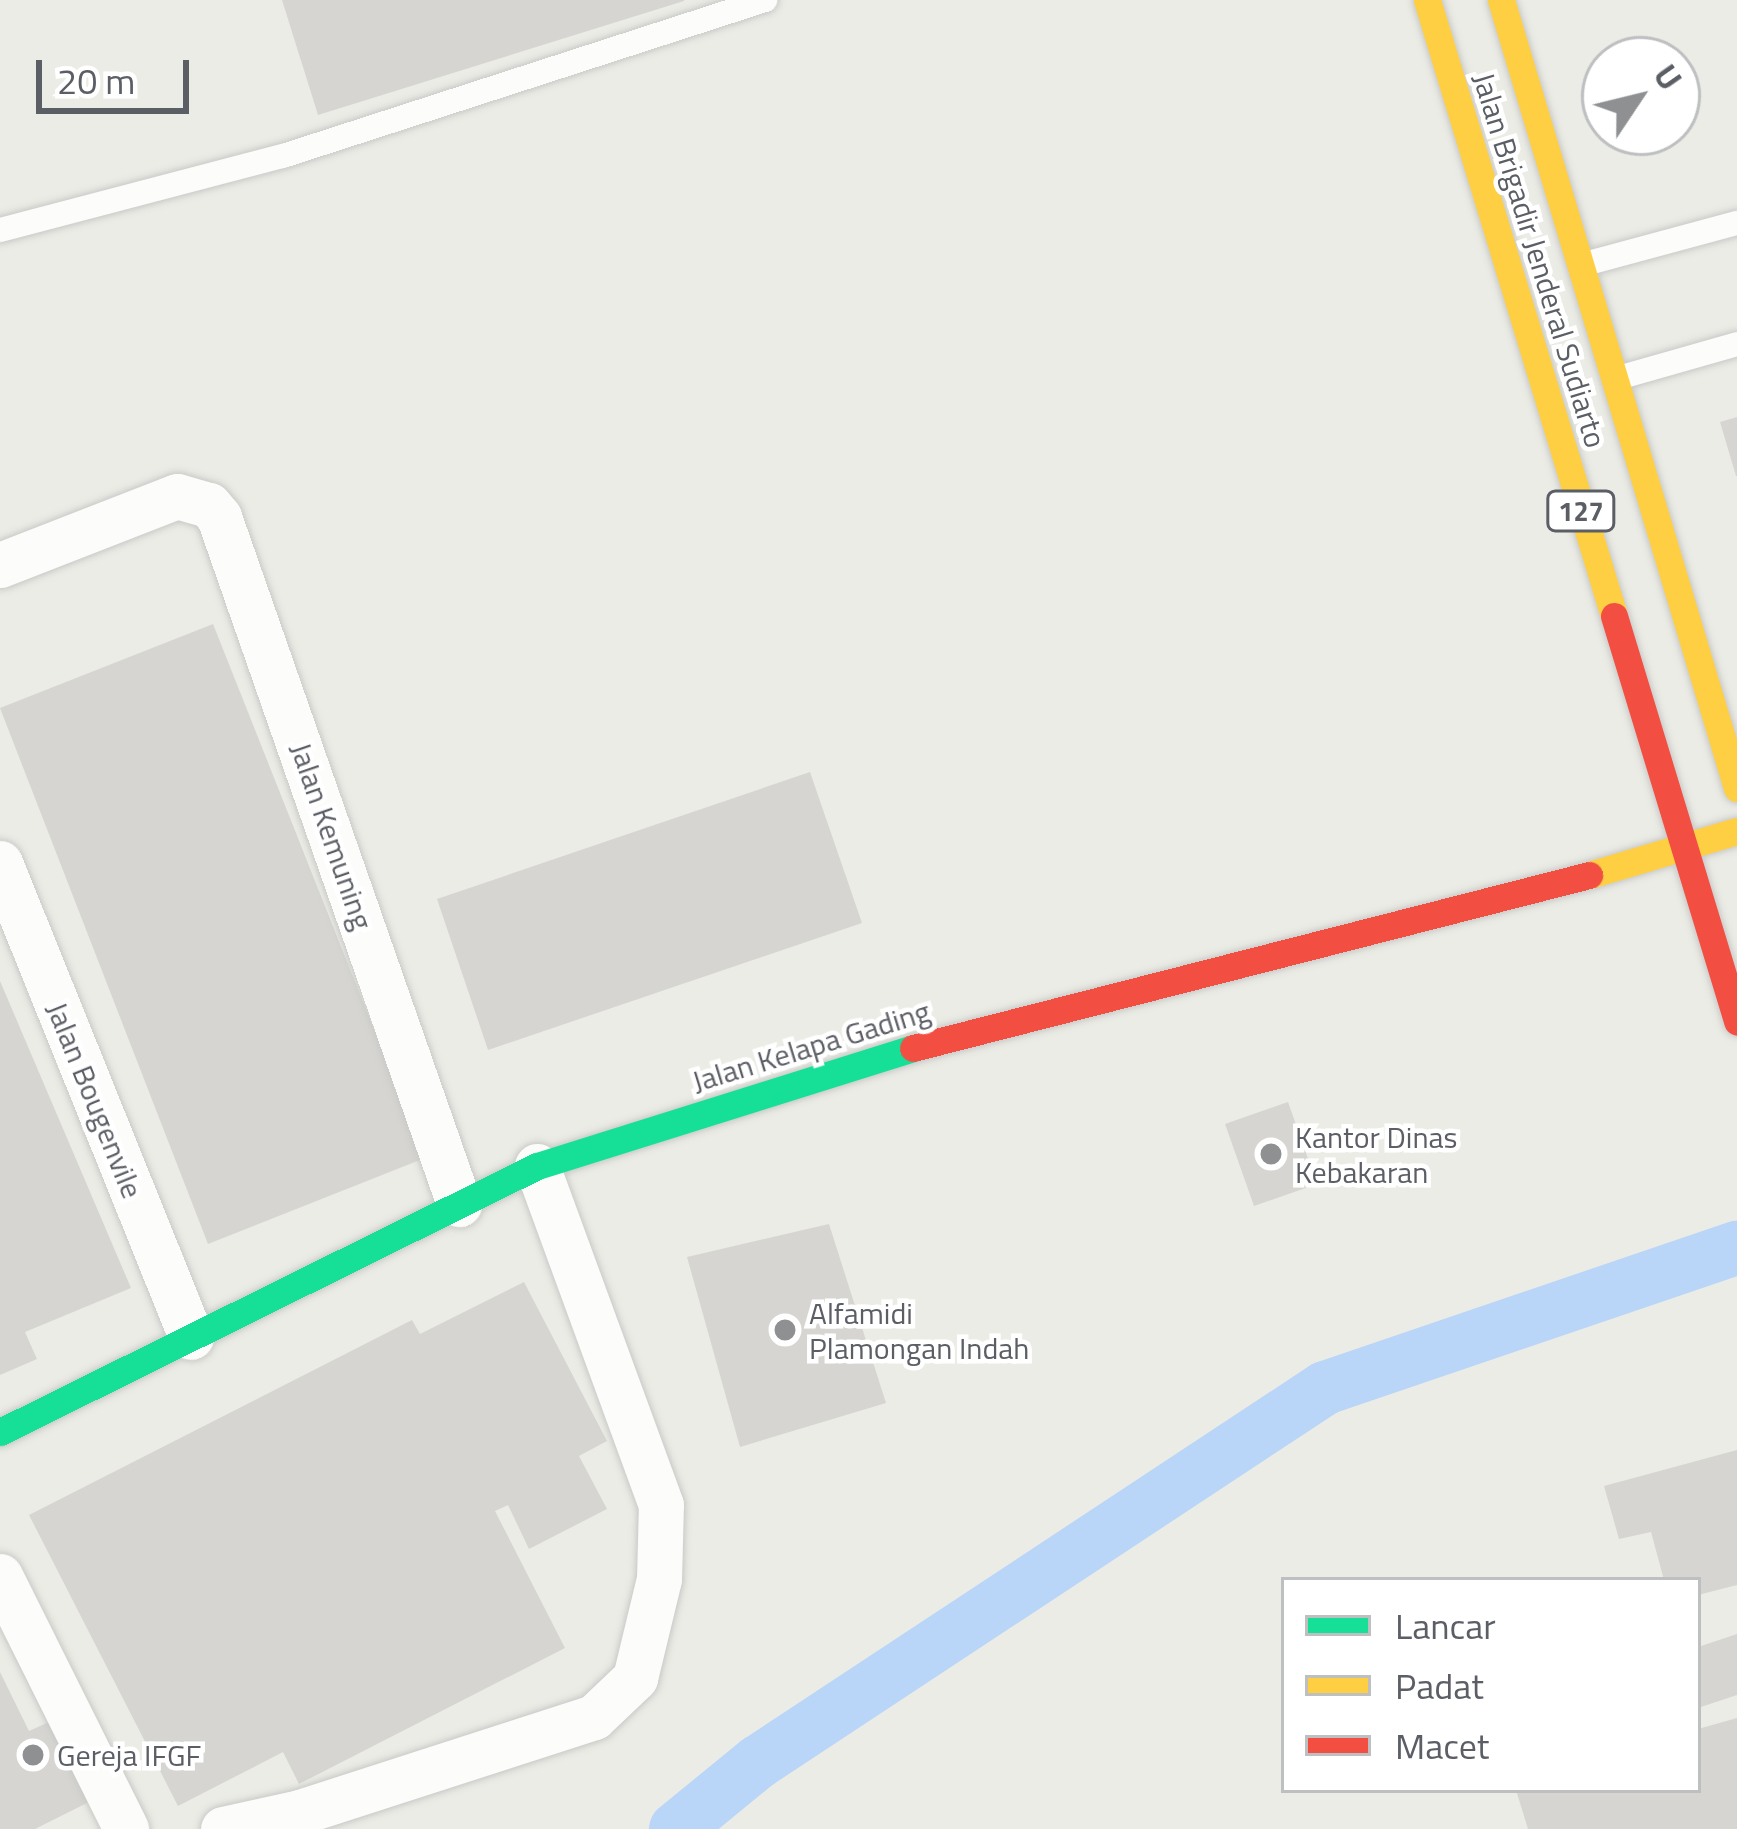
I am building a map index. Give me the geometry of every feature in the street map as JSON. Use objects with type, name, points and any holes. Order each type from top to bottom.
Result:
[{"type":"main road","name":"Jalan Brigadir Jenderal Sudiarto","points":[[1427,0],[1737,1022]]},
{"type":"main road","name":"Jalan Brigadir Jenderal Sudiarto","points":[[1501,0],[1610,380],[1737,788]]},
{"type":"main road","name":"Jalan Kelapa Gading","points":[[0,1432],[537,1166],[932,1042],[1687,850],[1737,831]]},
{"type":"street","name":"Jalan Kemuning","points":[[0,565],[177,496],[209,505],[226,526],[458,1204]]},
{"type":"street","name":"Jalan Bougenvile","points":[[0,863],[191,1336]]},
{"type":"street","points":[[223,1829],[300,1812],[594,1717],[635,1678],[659,1579],[661,1505],[537,1166]]},
{"type":"street","points":[[0,1576],[126,1829]]},
{"type":"lane","points":[[0,230],[283,156],[765,0]]},
{"type":"lane","points":[[1579,265],[1737,223]]},
{"type":"lane","points":[[1610,380],[1737,344]]},
{"type":"building","points":[[282,0],[684,0],[684,1],[318,115]]},
{"type":"building","points":[[1737,417],[1737,476],[1736,476],[1720,422]]},
{"type":"building","points":[[213,624],[425,1158],[208,1244],[0,708]]},
{"type":"building","points":[[810,772],[862,923],[488,1050],[437,899]]},
{"type":"building","points":[[0,981],[131,1288],[25,1332],[37,1359],[0,1375]]},
{"type":"building","name":"Kantor Dinas Kebakaran","points":[[1288,1102],[1317,1184],[1254,1206],[1225,1124]]},
{"type":"building","name":"Alfamidi Plamongan Indah","points":[[829,1224],[886,1403],[740,1447],[687,1257]]},
{"type":"building","points":[[524,1282],[607,1441],[579,1456],[607,1509],[529,1549],[508,1505],[495,1511],[565,1648],[299,1784],[283,1752],[178,1806],[29,1515],[412,1320],[420,1334]]},
{"type":"building","points":[[1737,1450],[1737,1585],[1701,1594],[1701,1577],[1663,1577],[1651,1532],[1619,1539],[1604,1486]]},
{"type":"building","points":[[1737,1634],[1737,1695],[1701,1707],[1701,1646]]},
{"type":"building","name":"Gereja IFGF","points":[[0,1672],[29,1731],[49,1722],[89,1802],[35,1829],[0,1829]]},
{"type":"building","points":[[1737,1718],[1737,1829],[1528,1829],[1517,1793],[1701,1793],[1701,1728]]},
{"type":"waterway","points":[[676,1829],[758,1762],[1325,1388],[1737,1248]]},
{"type":"traffic: fast","points":[[0,1432],[537,1166],[913,1048]]},
{"type":"traffic: slow","points":[[1427,0],[1614,616]]},
{"type":"traffic: slow","points":[[1501,0],[1737,788]]},
{"type":"traffic: slow","points":[[1589,875],[1737,831]]},
{"type":"traffic: jam","points":[[1614,616],[1737,1022]]},
{"type":"traffic: jam","points":[[913,1048],[1589,875]]},
{"type":"place","name":"Kantor Dinas Kebakaran","points":[[1271,1154]]},
{"type":"place","name":"Alfamidi Plamongan Indah","points":[[785,1330]]},
{"type":"place","name":"Gereja IFGF","points":[[33,1755]]}]
